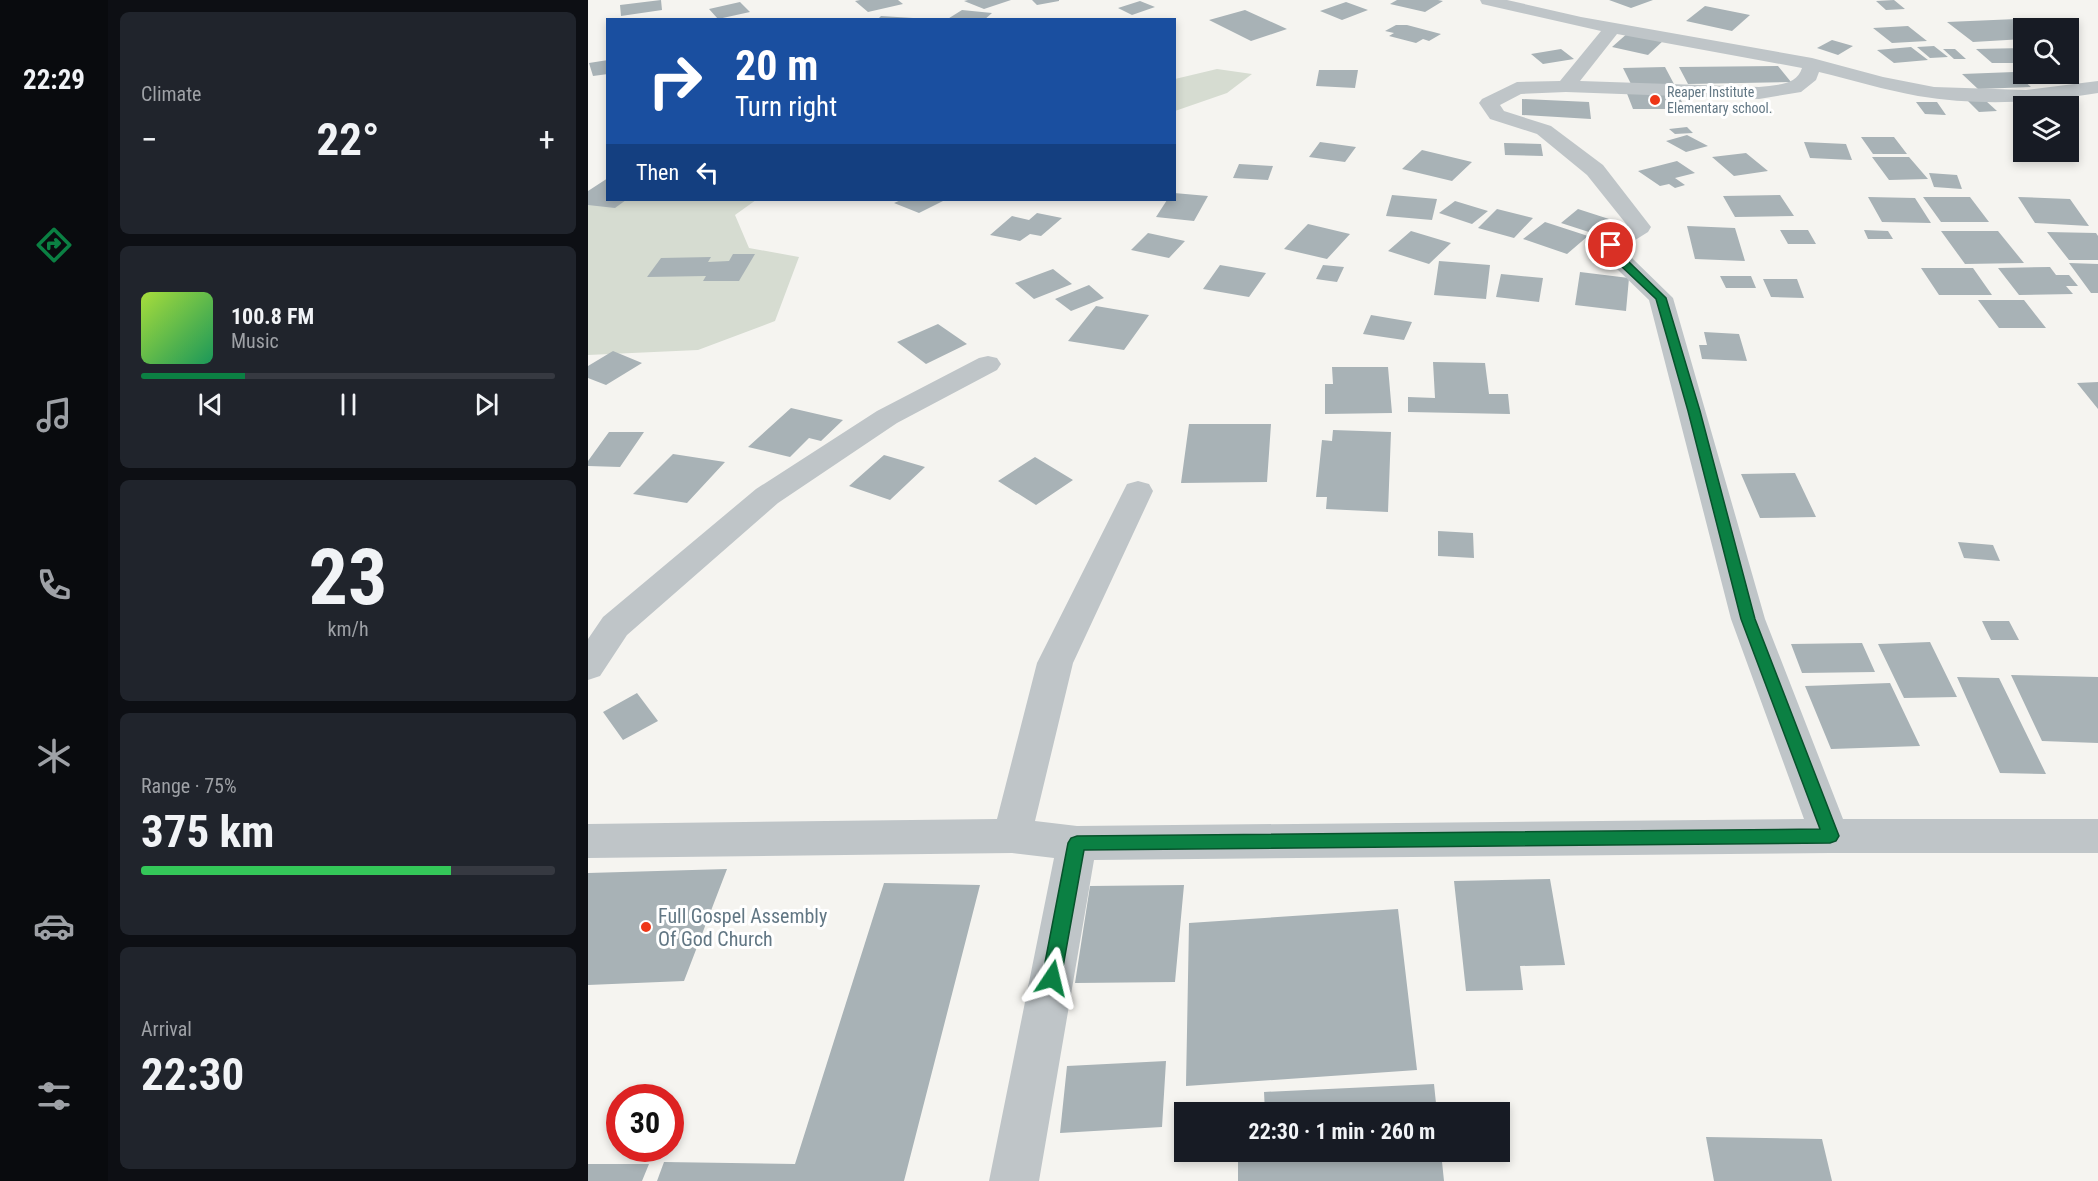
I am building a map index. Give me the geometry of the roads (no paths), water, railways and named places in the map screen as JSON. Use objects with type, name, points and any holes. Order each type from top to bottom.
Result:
[{"type":"street","points":[[1488,0],[1520,10],[1812,64],[1890,85],[1952,94],[2018,94],[2076,91],[2098,87]]},
{"type":"street","points":[[1566,86],[1614,27]]},
{"type":"street","points":[[1812,64],[1809,76],[1794,88],[1759,93],[1566,86],[1517,88],[1489,103],[1497,115],[1544,130],[1595,170],[1640,227],[1611,245],[1625,264],[1661,298],[1694,411],[1748,619],[1830,836]]},
{"type":"street","points":[[588,667],[615,626],[767,496],[887,417],[988,364]]},
{"type":"street","points":[[1012,836],[1055,663],[1138,491]]},
{"type":"street","points":[[588,841],[1012,836],[1077,843],[1830,836],[2098,836]]},
{"type":"street","points":[[1014,1181],[1077,843]]},
{"type":"place","name":"Reaper Institute Elementary school.","points":[[1655,100]]},
{"type":"place","name":"Full Gospel Assembly Of God Church","points":[[646,927]]}]
